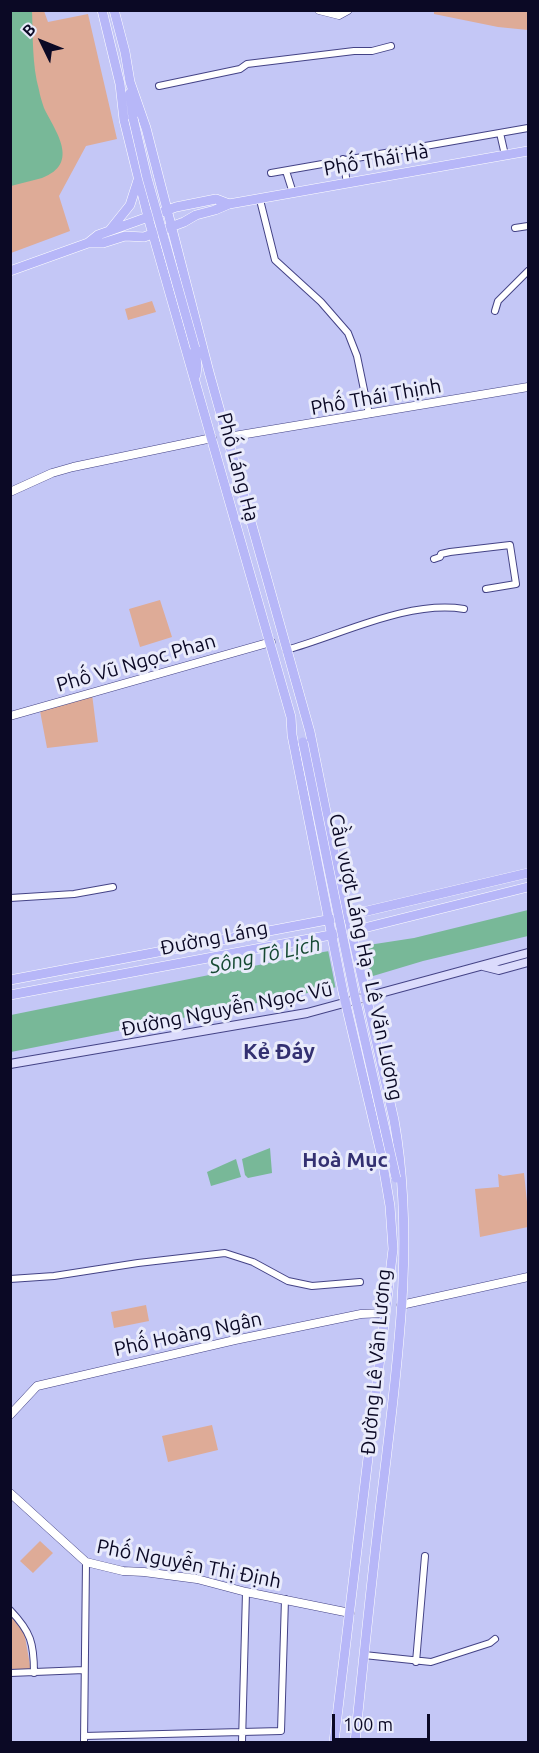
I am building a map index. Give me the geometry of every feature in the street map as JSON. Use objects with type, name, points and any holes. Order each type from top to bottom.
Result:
[{"type":"main road","name":"Phố Láng Hạ","points":[[102,10],[125,83],[146,128],[209,372],[310,732],[352,931]]},
{"type":"main road","name":"Phố Láng Hạ","points":[[114,10],[125,52],[124,120],[148,217],[291,717],[292,735],[332,934]]},
{"type":"main road","points":[[125,83],[147,178],[195,348],[202,364],[209,372]]},
{"type":"main road","name":"Phố Thái Hà","points":[[87,243],[103,243],[125,236],[144,237],[196,214],[229,204],[528,151]]},
{"type":"main road","points":[[10,271],[87,243],[107,232],[130,206],[138,175]]},
{"type":"main road","points":[[142,189],[159,182]]},
{"type":"main road","name":"Phố Thái Hà","points":[[107,232],[168,210],[216,199],[229,204]]},
{"type":"main road","points":[[159,252],[178,247]]},
{"type":"main road","points":[[195,348],[197,366],[195,377]]},
{"type":"main road","points":[[244,556],[259,552]]},
{"type":"main road","name":"Cầu vượt Láng Hạ - Lê Văn Lương","points":[[304,713],[303,742],[355,997],[396,1179],[404,1203]]},
{"type":"main road","name":"Cầu vượt Láng Hạ - Lê Văn Lương","points":[[291,717],[303,742]]},
{"type":"main road","points":[[320,870],[337,867]]},
{"type":"main road","name":"Đường Láng","points":[[10,980],[349,915],[528,873]]},
{"type":"main road","name":"Đường Láng","points":[[10,995],[352,931],[528,887]]},
{"type":"main road","name":"Đường Lê Văn Lương","points":[[352,931],[395,1124],[401,1161],[405,1243],[391,1420],[376,1538],[355,1743]]},
{"type":"main road","name":"Đường Lê Văn Lương","points":[[332,934],[381,1153],[390,1206],[393,1249],[334,1743]]},
{"type":"main road","name":"Đường Nguyễn Ngọc Vũ","points":[[10,1064],[307,1013],[528,953]]},
{"type":"main road","name":"Đường Nguyễn Ngọc Vũ","points":[[482,966],[499,970],[528,962]]},
{"type":"main road","points":[[356,1046],[376,1041]]},
{"type":"main road","name":"Cầu vượt Láng Hạ - Lê Văn Lương","points":[[390,1206],[396,1179]]},
{"type":"main road","points":[[358,1538],[376,1538]]},
{"type":"street","points":[[320,10],[339,15],[348,10]]},
{"type":"street","points":[[159,86],[240,69],[247,64],[354,51],[372,51],[391,46]]},
{"type":"street","name":"Phố Thái Hà","points":[[271,173],[528,128]]},
{"type":"street","points":[[500,133],[505,155]]},
{"type":"street","points":[[344,159],[347,183]]},
{"type":"street","points":[[286,171],[293,193]]},
{"type":"street","points":[[261,200],[275,260],[321,302],[348,333],[357,356],[369,414]]},
{"type":"street","points":[[514,228],[528,225]]},
{"type":"street","points":[[495,311],[498,301],[528,271]]},
{"type":"street","name":"Phố Thái Thịnh","points":[[228,437],[528,387]]},
{"type":"street","points":[[10,492],[52,473],[73,467],[212,438]]},
{"type":"street","points":[[434,559],[440,557],[441,554],[459,550],[510,545],[516,584],[486,589]]},
{"type":"street","points":[[286,650],[414,610],[445,607],[464,609]]},
{"type":"street","name":"Phố Vũ Ngọc Phan","points":[[10,716],[271,642]]},
{"type":"street","points":[[10,898],[74,894],[113,887]]},
{"type":"street","points":[[10,1279],[54,1276],[225,1253],[253,1262],[288,1281],[312,1286],[360,1282]]},
{"type":"street","points":[[401,1305],[528,1277]]},
{"type":"street","name":"Phố Hoàng Ngân","points":[[10,1415],[37,1386],[235,1340],[361,1314],[385,1313]]},
{"type":"street","name":"Phố Nguyễn Thị Định","points":[[10,1493],[86,1562],[123,1572],[144,1572],[196,1579],[246,1592],[350,1613]]},
{"type":"street","points":[[416,1662],[425,1556]]},
{"type":"street","points":[[86,1562],[84,1739],[281,1731],[285,1599]]},
{"type":"street","points":[[242,1743],[246,1592]]},
{"type":"street","points":[[10,1610],[26,1627],[34,1654],[34,1673]]},
{"type":"street","points":[[364,1655],[432,1662],[490,1643],[495,1639]]},
{"type":"street","points":[[10,1673],[84,1670]]},
{"type":"shaded area","points":[[11,10],[32,11],[33,50],[40,97],[62,146],[63,155],[54,172],[42,178],[11,186]]},
{"type":"shaded area","points":[[11,11],[44,11],[48,22],[88,14],[117,139],[86,146],[59,196],[70,231],[11,253]]},
{"type":"shaded area","points":[[434,11],[528,11],[528,30],[498,27],[434,14]]},
{"type":"shaded area","points":[[152,301],[156,312],[128,320],[125,309]]},
{"type":"shaded area","points":[[160,600],[172,637],[140,647],[129,609]]},
{"type":"shaded area","points":[[92,694],[98,742],[47,748],[40,711]]},
{"type":"shaded area","points":[[528,910],[528,936],[423,961],[333,988],[11,1052],[11,1015],[323,952],[414,938]]},
{"type":"shaded area","points":[[270,1148],[272,1173],[248,1178],[245,1175],[242,1159]]},
{"type":"shaded area","points":[[236,1159],[241,1177],[211,1186],[207,1172]]},
{"type":"shaded area","points":[[524,1173],[528,1227],[480,1237],[475,1189],[499,1187],[498,1174],[503,1176]]},
{"type":"shaded area","points":[[146,1305],[149,1321],[114,1328],[111,1312]]},
{"type":"shaded area","points":[[212,1425],[218,1450],[168,1462],[162,1436]]},
{"type":"shaded area","points":[[40,1541],[53,1553],[33,1573],[20,1561]]},
{"type":"shaded area","points":[[10,1615],[24,1631],[31,1671],[11,1669]]},
{"type":"pier","points":[[363,943],[372,979],[336,990],[328,950]]},
{"type":"district","name":"Kẻ Đáy","points":[[279,1052]]},
{"type":"district","name":"Hoà Mục","points":[[345,1160]]},
{"type":"water label","name":"Sông Tô Lịch","points":[[265,955]]}]
